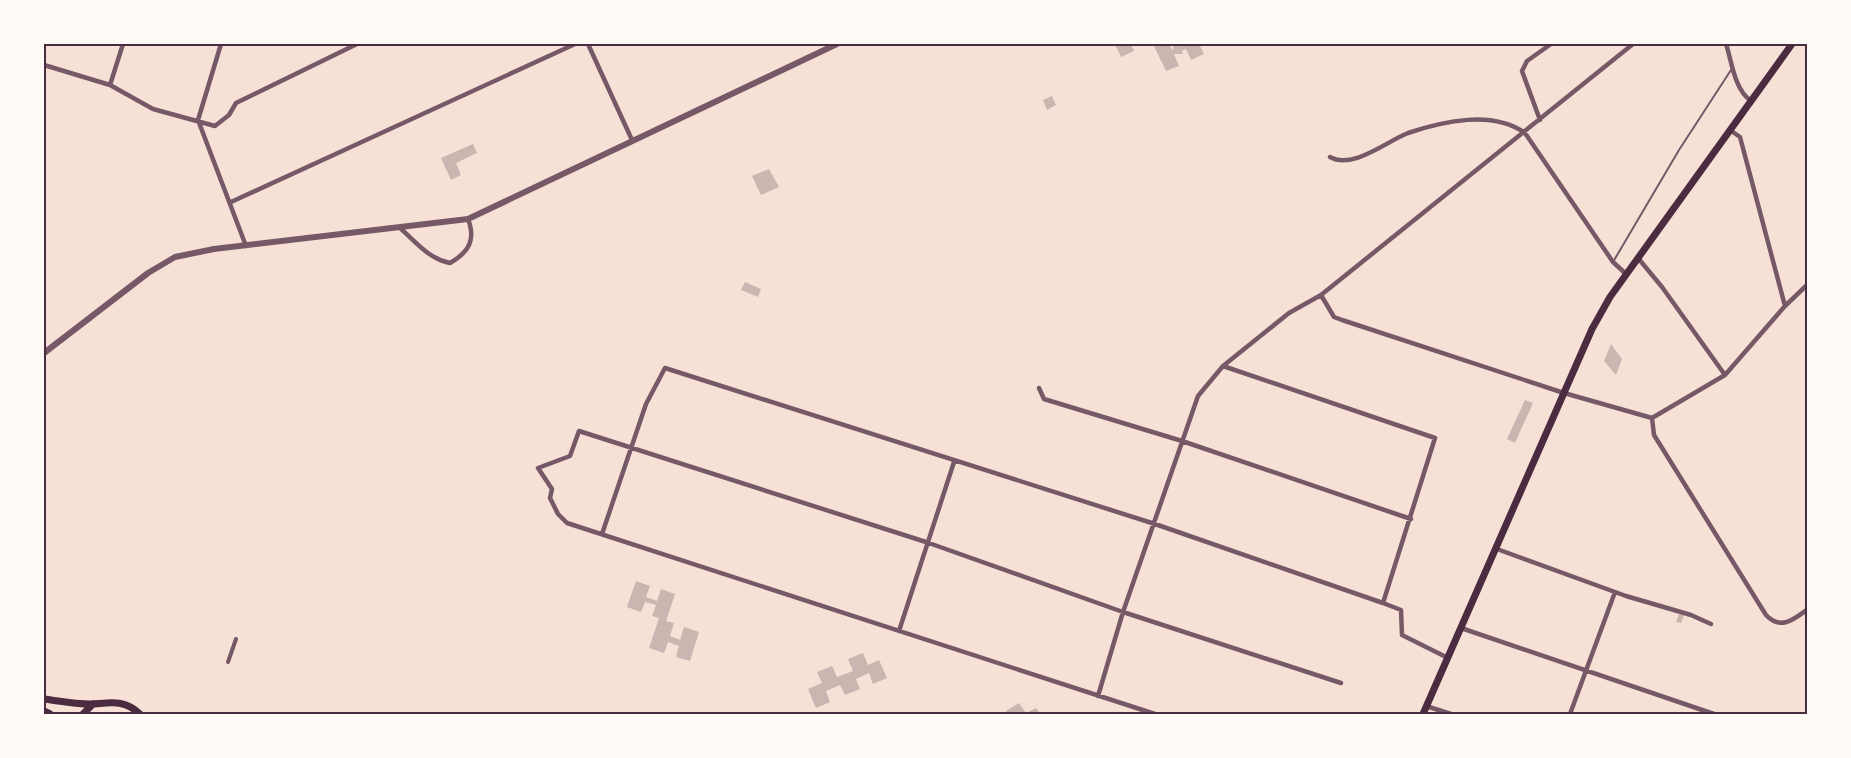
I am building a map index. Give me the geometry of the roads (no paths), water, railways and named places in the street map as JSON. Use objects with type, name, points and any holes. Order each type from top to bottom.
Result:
[{"type":"main road","points":[[1423,714],[1592,329],[1626,274],[1792,44]]},
{"type":"main road","points":[[44,699],[93,704],[118,702],[131,707],[140,714]]},
{"type":"main road","points":[[83,714],[93,704]]},
{"type":"main road","points":[[44,711],[50,714]]},
{"type":"street","points":[[110,85],[123,44]]},
{"type":"street","points":[[221,44],[198,120],[246,246]]},
{"type":"street","points":[[44,65],[110,85],[153,109],[215,126],[230,115],[237,103],[357,44]]},
{"type":"street","points":[[231,202],[575,44]]},
{"type":"street","points":[[588,44],[632,140]]},
{"type":"street","points":[[44,353],[148,273],[175,257],[468,219],[837,44]]},
{"type":"street","points":[[1540,120],[1524,79],[1524,64],[1551,44]]},
{"type":"street","points":[[1098,696],[1123,612],[1198,396],[1223,366],[1289,312],[1321,295],[1526,133],[1633,44]]},
{"type":"street","points":[[1726,44],[1732,68],[1744,97],[1751,101]]},
{"type":"street","points":[[1330,158],[1349,159],[1360,156],[1407,134],[1453,121],[1508,123],[1526,133],[1614,262],[1626,274]]},
{"type":"street","points":[[1730,130],[1740,137],[1785,306]]},
{"type":"street","points":[[400,228],[438,261],[450,263],[462,257],[470,246],[473,232],[468,219]]},
{"type":"street","points":[[1638,258],[1662,287],[1725,375]]},
{"type":"street","points":[[1321,295],[1334,317],[1342,320],[1564,393],[1652,418],[1725,375],[1785,306],[1808,284]]},
{"type":"street","points":[[1223,366],[1435,438],[1383,603]]},
{"type":"street","points":[[602,534],[646,404],[665,368],[954,462],[1155,524],[1383,603],[1401,610],[1402,636],[1448,658]]},
{"type":"street","points":[[1039,388],[1044,399],[1182,441],[1411,519]]},
{"type":"street","points":[[1652,418],[1654,435],[1766,615],[1776,622],[1788,623],[1808,609]]},
{"type":"street","points":[[1155,714],[567,523],[562,519],[550,498],[552,489],[538,468],[570,456],[579,431],[926,542],[1123,612],[1341,683]]},
{"type":"street","points":[[900,631],[926,542],[954,462]]},
{"type":"street","points":[[1497,549],[1615,592],[1691,615],[1711,624]]},
{"type":"street","points":[[1570,714],[1615,592]]},
{"type":"street","points":[[1461,628],[1696,712],[1713,714]]},
{"type":"street","points":[[228,662],[236,639]]},
{"type":"street","points":[[1426,706],[1451,714]]},
{"type":"lane","points":[[1614,262],[1679,150],[1732,68]]}]
